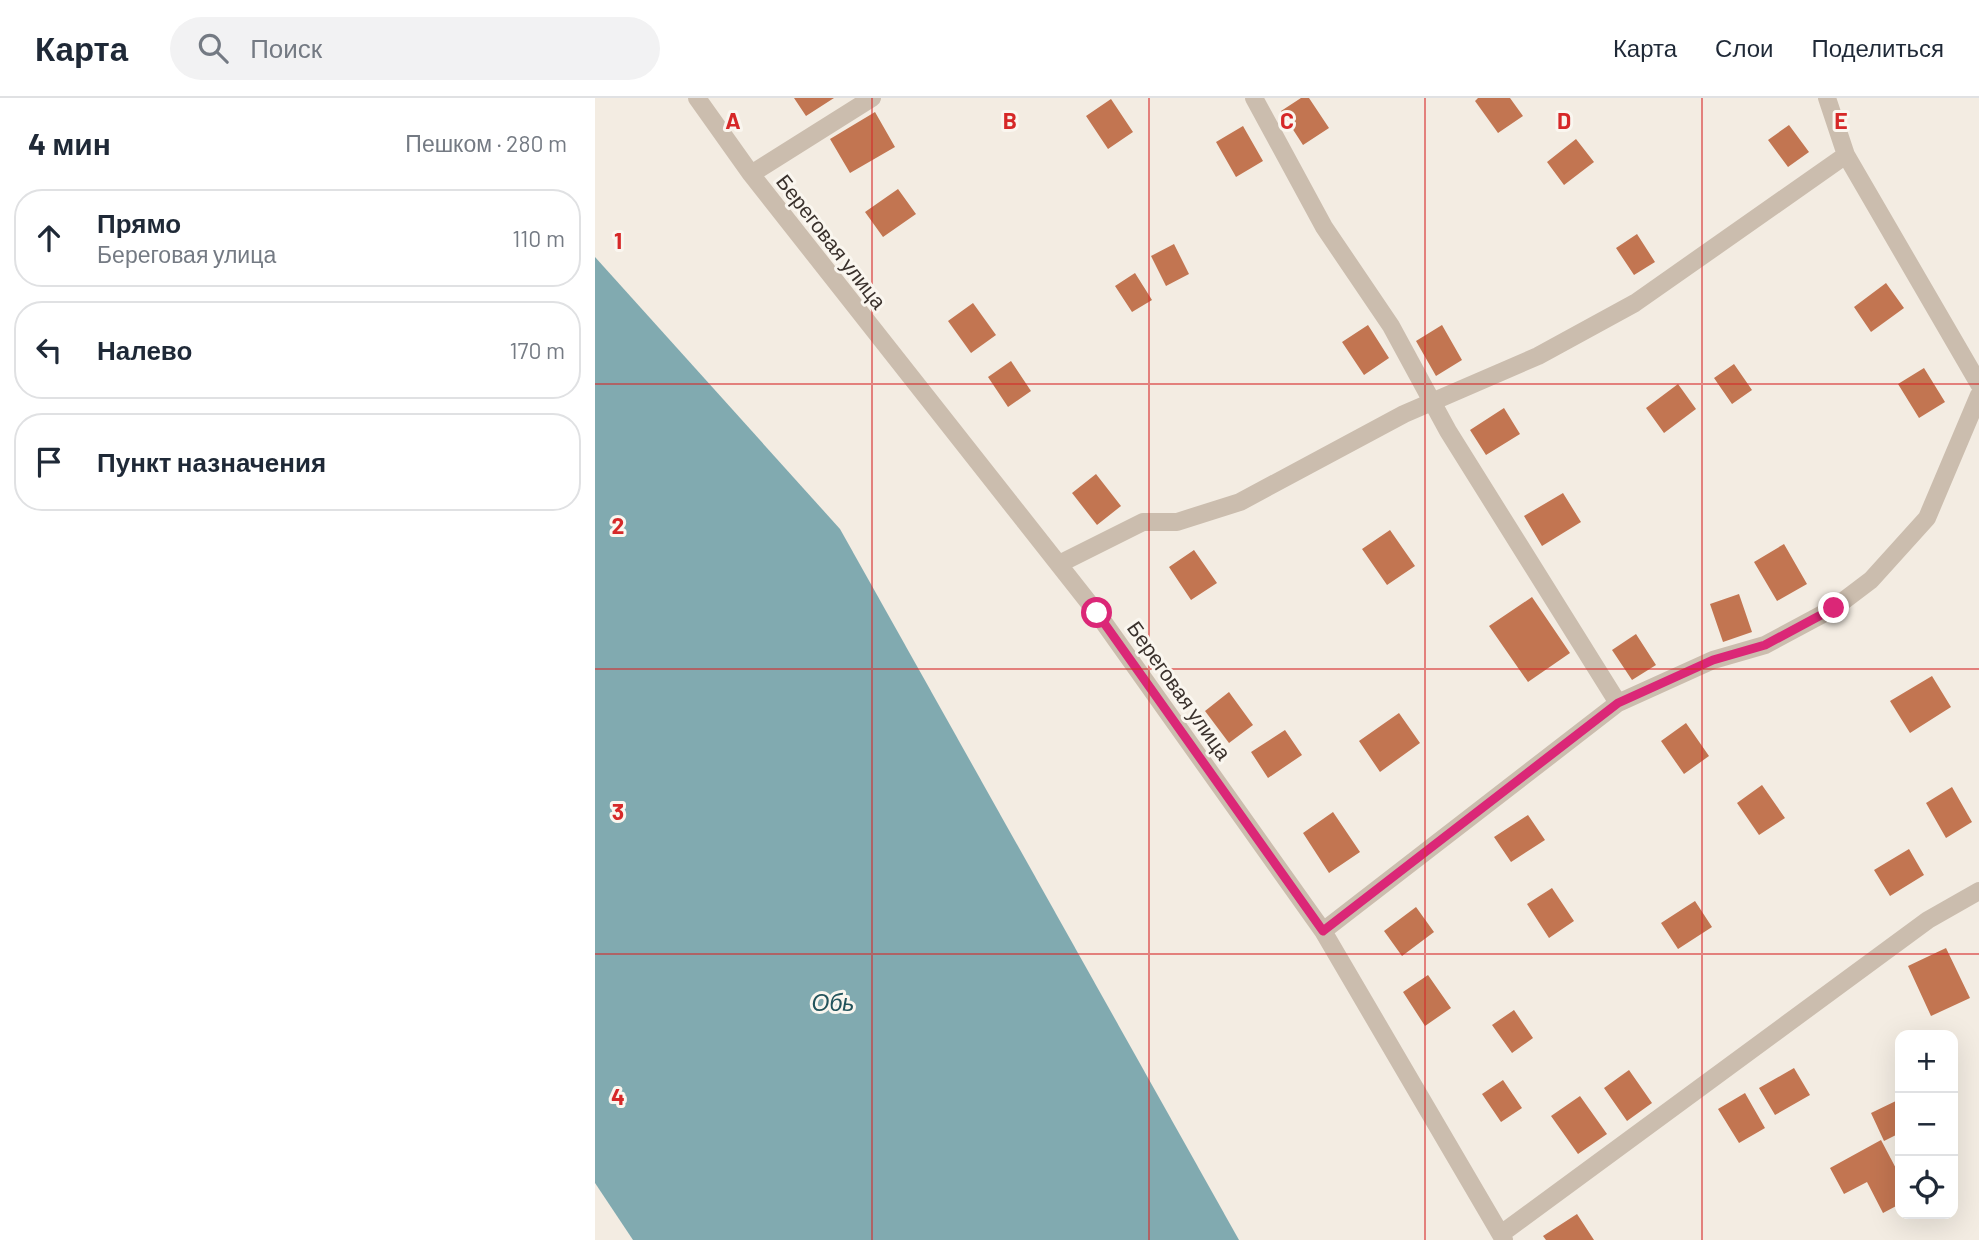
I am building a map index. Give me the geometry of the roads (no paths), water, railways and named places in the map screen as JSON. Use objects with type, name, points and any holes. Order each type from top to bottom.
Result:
[{"type":"street","name":"Береговая улица","points":[[697,98],[751,174],[1097,613],[1323,931],[1503,1237]]},
{"type":"street","points":[[751,174],[872,98]]},
{"type":"street","points":[[1254,98],[1324,227],[1391,326],[1455,443],[1618,703]]},
{"type":"street","points":[[1827,98],[1846,155],[1979,384]]},
{"type":"street","points":[[1059,564],[1143,522],[1177,522],[1240,502],[1432,401],[1538,356],[1635,303],[1846,155]]},
{"type":"street","points":[[1323,931],[1618,703],[1713,660],[1765,645],[1834,608],[1871,580],[1927,518],[1979,395]]},
{"type":"street","points":[[1503,1237],[1928,920],[1979,891]]},
{"type":"water","name":"Обь","points":[[595,257],[840,529],[1239,1240],[633,1240],[595,1183]]}]
